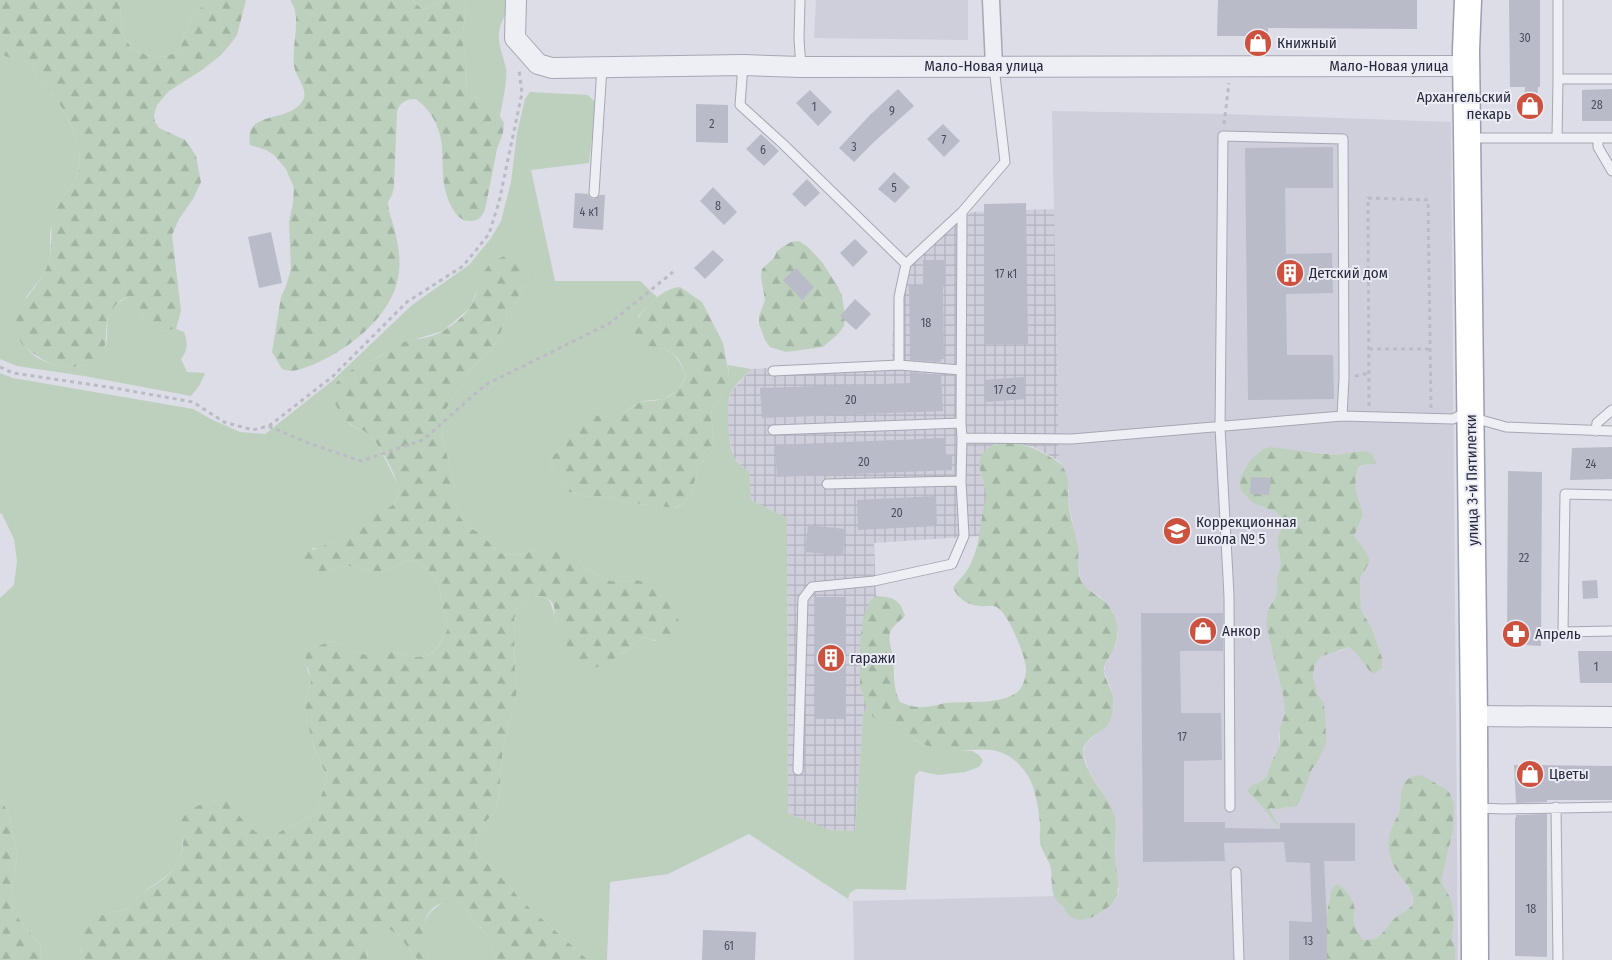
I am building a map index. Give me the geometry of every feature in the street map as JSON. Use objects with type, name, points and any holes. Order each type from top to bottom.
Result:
[{"type":"main road","name":"улица 3-й Пятилетки","points":[[1468,0],[1466,66],[1471,413],[1475,960]]},
{"type":"street","points":[[515,38],[516,0]]},
{"type":"street","points":[[991,0],[994,66]]},
{"type":"street","name":"Мало-Новая улица","points":[[515,38],[538,64],[547,68],[743,65],[801,67],[1466,66]]},
{"type":"street","points":[[1474,716],[1612,717]]},
{"type":"lane","points":[[800,0],[799,39],[801,67]]},
{"type":"lane","points":[[1557,138],[1558,0]]},
{"type":"lane","points":[[743,65],[740,105],[783,144],[906,264]]},
{"type":"lane","points":[[899,365],[899,297],[906,264],[962,212],[1005,162],[994,66]]},
{"type":"lane","points":[[594,194],[602,67]]},
{"type":"lane","points":[[1558,79],[1612,78]]},
{"type":"lane","points":[[1230,806],[1229,596],[1220,427],[1223,136],[1343,139],[1344,378],[1342,416]]},
{"type":"lane","points":[[1468,138],[1612,138]]},
{"type":"lane","points":[[1598,138],[1598,146],[1612,171]]},
{"type":"lane","points":[[798,770],[803,599],[812,587],[874,580],[952,564],[964,536],[961,481],[962,212]]},
{"type":"lane","points":[[773,371],[899,365],[961,370]]},
{"type":"lane","points":[[1596,431],[1597,423],[1612,410]]},
{"type":"lane","points":[[962,438],[1072,439],[1342,416],[1453,419],[1471,413],[1506,427],[1612,431]]},
{"type":"lane","points":[[773,430],[961,424]]},
{"type":"lane","points":[[827,484],[961,481]]},
{"type":"lane","points":[[1612,495],[1565,494],[1563,632],[1612,632]]},
{"type":"lane","points":[[1474,808],[1612,807]]},
{"type":"lane","points":[[1556,808],[1558,960]]},
{"type":"lane","points":[[1236,872],[1239,960]]},
{"type":"path","points":[[0,367],[13,373],[193,402],[224,422],[253,430],[268,426],[332,377],[407,302],[462,266],[488,234],[499,202],[522,93],[515,38]]},
{"type":"path","points":[[1223,136],[1229,82]]},
{"type":"path","points":[[1369,408],[1368,198],[1428,200],[1431,416]]},
{"type":"path","points":[[268,426],[311,444],[362,461],[423,440],[485,386],[610,323],[674,272]]},
{"type":"path","points":[[1369,348],[1430,349]]},
{"type":"shaded area","points":[[816,0],[968,0],[968,40],[814,38]]},
{"type":"shaded area","name":"Коррекционная школа № 5","points":[[1052,111],[1225,114],[1451,122],[1458,960],[1455,960],[1456,951],[1452,939],[1454,914],[1448,894],[1441,882],[1453,830],[1453,819],[1446,789],[1438,784],[1400,806],[1388,846],[1396,871],[1411,891],[1413,900],[1410,908],[1396,918],[1379,936],[1371,940],[1362,940],[1354,922],[1355,911],[1331,890],[1319,960],[854,960],[853,901],[1054,896],[1071,917],[1090,918],[1100,913],[1115,900],[1119,890],[1115,860],[1116,830],[1113,811],[1089,771],[1083,752],[1086,743],[1109,723],[1113,701],[1112,691],[1104,671],[1106,662],[1116,645],[1118,635],[1113,612],[1101,597],[1085,587],[1080,578],[1078,548],[1068,500],[1069,490],[1065,471],[1059,461]],"holes":[[[1263,449],[1335,455],[1362,451],[1367,464],[1359,468],[1355,487],[1363,516],[1354,536],[1370,561],[1360,579],[1361,612],[1372,628],[1382,658],[1367,668],[1362,658],[1349,647],[1340,651],[1330,652],[1322,656],[1315,664],[1314,685],[1317,694],[1323,701],[1318,761],[1312,769],[1302,797],[1287,808],[1268,807],[1277,825],[1260,803],[1253,798],[1252,785],[1260,782],[1267,776],[1280,744],[1279,736],[1285,713],[1285,703],[1271,642],[1268,610],[1276,596],[1277,578],[1281,562],[1277,544],[1282,527],[1282,519],[1276,512],[1253,503],[1241,491],[1242,474],[1250,460]]]},
{"type":"shaded area","points":[[1054,209],[1059,461],[1034,447],[1015,443],[996,443],[983,453],[980,472],[986,491],[986,499],[980,536],[874,543],[876,596],[868,702],[867,709],[863,714],[855,831],[830,830],[816,825],[788,813],[787,518],[751,500],[749,471],[743,468],[734,457],[728,434],[727,406],[732,391],[751,369],[892,360],[894,295],[899,274],[971,212]]},
{"type":"green space","points":[[0,0],[119,0],[123,35],[132,49],[146,55],[164,57],[180,51],[184,34],[193,16],[208,0],[246,0],[237,35],[232,42],[221,55],[202,70],[169,91],[157,105],[154,115],[155,122],[159,128],[185,140],[191,148],[196,156],[201,182],[193,199],[179,219],[172,235],[181,311],[176,329],[149,330],[134,296],[127,297],[113,308],[109,316],[105,345],[102,352],[95,360],[85,365],[66,367],[46,361],[22,345],[17,330],[14,315],[44,274],[50,259],[52,221],[56,208],[76,179],[79,168],[80,148],[73,129],[58,101],[39,80],[31,64],[0,54]]},
{"type":"green space","points":[[119,0],[208,0],[193,16],[184,34],[180,51],[164,57],[146,55],[132,49],[123,35]]},
{"type":"green space","points":[[290,0],[412,0],[423,10],[442,0],[465,0],[466,14],[463,46],[466,59],[467,96],[485,101],[497,112],[504,123],[485,210],[478,219],[465,221],[456,214],[447,196],[443,177],[441,140],[433,118],[416,99],[406,100],[400,105],[397,111],[394,187],[388,202],[399,255],[399,273],[394,292],[387,306],[377,319],[353,342],[325,359],[294,371],[282,369],[272,352],[281,297],[291,269],[289,222],[294,188],[286,169],[274,155],[266,150],[250,145],[250,133],[254,126],[260,121],[296,108],[303,100],[303,87],[294,65],[296,15]]},
{"type":"green space","points":[[412,0],[442,0],[423,10]]},
{"type":"green space","points":[[465,0],[509,0],[499,34],[499,43],[506,73],[500,116],[486,102],[467,96],[466,59],[463,46],[466,14]]},
{"type":"green space","points":[[0,54],[31,64],[39,80],[58,101],[73,129],[80,148],[79,168],[76,179],[56,208],[50,233],[50,259],[44,274],[26,297],[22,344],[36,357],[54,365],[74,367],[92,362],[99,356],[107,342],[108,319],[112,308],[134,295],[144,322],[157,331],[176,329],[184,332],[187,346],[181,359],[187,372],[205,374],[191,396],[84,376],[17,366],[0,359]]},
{"type":"green space","points":[[530,92],[588,95],[595,102],[596,107],[589,163],[531,170],[555,281],[640,281],[657,297],[638,316],[646,345],[672,353],[679,361],[686,376],[678,390],[663,399],[644,401],[620,415],[611,417],[593,416],[567,436],[566,444],[549,462],[557,478],[569,492],[588,497],[606,496],[624,502],[676,508],[691,495],[699,465],[713,450],[712,409],[723,393],[729,374],[728,365],[751,369],[735,386],[730,396],[728,403],[729,435],[731,449],[737,462],[749,471],[751,500],[787,518],[788,813],[830,830],[855,831],[863,714],[867,709],[882,720],[900,723],[917,741],[925,745],[943,749],[972,751],[979,755],[983,761],[979,767],[965,772],[938,775],[919,771],[915,776],[906,890],[856,889],[850,893],[848,899],[749,834],[668,874],[610,882],[607,960],[588,960],[521,900],[475,849],[477,835],[484,823],[494,813],[499,797],[503,747],[515,705],[517,689],[514,619],[519,606],[529,596],[546,598],[551,603],[564,638],[622,654],[643,637],[655,641],[678,619],[661,595],[636,580],[610,581],[585,568],[576,557],[537,549],[512,555],[499,553],[480,533],[468,527],[460,517],[455,503],[455,489],[441,431],[441,417],[472,367],[492,349],[499,337],[508,312],[517,301],[529,274],[500,257],[486,268],[470,308],[443,331],[396,345],[339,379],[335,403],[350,425],[368,433],[379,447],[399,487],[398,495],[388,510],[363,516],[338,539],[322,548],[313,548],[300,563],[329,571],[347,566],[373,572],[383,571],[409,560],[419,562],[432,574],[438,583],[448,628],[437,648],[426,656],[419,657],[390,652],[372,655],[362,654],[331,641],[308,650],[307,669],[311,678],[311,686],[306,694],[307,722],[316,753],[327,778],[317,809],[303,821],[284,829],[271,838],[260,836],[215,800],[190,811],[181,824],[182,853],[174,868],[164,878],[140,894],[128,908],[113,912],[81,948],[83,960],[42,960],[40,944],[13,912],[10,898],[17,855],[9,815],[0,797],[0,598],[14,585],[17,561],[14,539],[0,513],[0,373],[13,378],[193,409],[240,432],[265,434],[332,381],[412,305],[469,265],[491,238],[501,221],[511,182],[517,133],[525,99]]},
{"type":"green space","points":[[799,241],[808,247],[822,262],[838,287],[842,296],[845,316],[844,326],[823,347],[786,352],[770,347],[759,324],[759,316],[765,300],[761,277],[762,269],[774,258],[777,251],[791,242]]},
{"type":"green space","points":[[509,255],[517,257],[522,261],[529,274],[517,301],[508,312],[499,337],[492,349],[472,367],[441,417],[441,431],[455,489],[455,503],[460,517],[468,527],[480,533],[499,553],[512,555],[526,553],[552,544],[565,549],[576,557],[585,568],[610,581],[636,580],[650,584],[670,605],[678,619],[680,632],[671,638],[663,640],[643,637],[609,662],[584,671],[567,645],[551,601],[542,597],[529,596],[519,606],[514,619],[517,689],[515,705],[503,747],[499,797],[494,813],[484,823],[477,835],[475,849],[521,900],[588,960],[495,960],[491,943],[485,933],[459,902],[446,902],[430,911],[426,919],[424,938],[429,960],[418,960],[398,935],[388,928],[368,947],[367,960],[83,960],[82,938],[91,921],[108,913],[127,909],[138,896],[168,875],[174,868],[182,851],[181,822],[193,808],[224,799],[250,828],[263,836],[271,838],[284,829],[303,821],[317,809],[327,778],[316,753],[307,722],[306,694],[311,686],[311,678],[305,659],[308,650],[331,641],[367,655],[390,652],[419,657],[432,653],[442,640],[448,628],[438,583],[432,574],[419,562],[409,560],[383,571],[373,572],[347,566],[329,571],[320,571],[300,563],[299,556],[336,540],[361,517],[388,508],[398,495],[393,472],[377,444],[367,433],[350,424],[337,407],[333,395],[334,387],[338,381],[349,371],[377,358],[396,345],[438,334],[450,326],[462,317],[471,306],[486,268],[499,258]]},
{"type":"green space","points":[[680,287],[702,302],[723,343],[729,374],[723,393],[712,409],[713,450],[699,465],[691,495],[684,503],[675,508],[624,502],[606,496],[588,497],[569,492],[557,478],[549,462],[566,444],[567,436],[573,430],[593,415],[618,415],[641,402],[664,398],[677,390],[684,381],[686,376],[681,363],[675,355],[669,351],[646,345],[636,336],[635,331],[639,316],[651,303],[666,291]]},
{"type":"green space","points":[[1004,442],[1034,448],[1057,461],[1064,469],[1067,476],[1068,499],[1078,547],[1080,578],[1086,587],[1110,607],[1116,623],[1116,643],[1104,669],[1113,698],[1111,716],[1105,728],[1089,740],[1083,753],[1087,768],[1114,815],[1118,888],[1112,904],[1098,914],[1086,919],[1078,920],[1071,917],[1054,896],[1050,865],[1040,839],[1038,805],[1035,792],[1028,776],[1017,762],[1005,754],[992,750],[938,749],[923,744],[913,737],[900,723],[880,722],[872,716],[867,709],[860,686],[860,642],[863,619],[869,602],[876,596],[891,598],[898,602],[905,616],[892,628],[889,637],[895,685],[900,702],[921,707],[945,703],[992,701],[1009,697],[1022,686],[1025,679],[1025,663],[1012,627],[1007,619],[994,606],[980,606],[967,603],[953,588],[969,567],[978,544],[986,496],[979,463],[980,458],[984,451],[990,447]]},
{"type":"green space","points":[[1271,447],[1335,455],[1362,451],[1371,453],[1377,464],[1367,464],[1359,467],[1356,492],[1363,516],[1354,536],[1370,561],[1360,579],[1361,611],[1372,628],[1382,658],[1382,668],[1373,674],[1349,647],[1322,656],[1315,664],[1313,675],[1317,694],[1323,701],[1325,711],[1326,743],[1312,769],[1302,797],[1296,806],[1278,809],[1269,808],[1280,829],[1247,791],[1252,785],[1260,782],[1267,776],[1280,744],[1280,728],[1285,713],[1283,695],[1266,624],[1268,610],[1276,596],[1277,578],[1281,562],[1277,544],[1282,527],[1282,519],[1276,512],[1253,503],[1241,491],[1240,483],[1242,474],[1250,460],[1263,449]]},
{"type":"green space","points":[[1421,775],[1446,789],[1454,804],[1453,830],[1441,882],[1451,899],[1454,914],[1452,939],[1456,951],[1455,960],[1319,960],[1331,890],[1337,884],[1353,902],[1355,925],[1363,940],[1374,939],[1382,934],[1395,918],[1411,906],[1413,900],[1409,888],[1398,874],[1388,849],[1391,830],[1399,813],[1404,784],[1413,777]]},
{"type":"green space","points":[[0,797],[9,815],[17,855],[10,898],[13,912],[40,944],[42,960],[0,960]]},
{"type":"green space","points":[[446,901],[459,902],[485,933],[491,943],[495,960],[429,960],[423,934],[426,919],[430,912]]},
{"type":"green space","points":[[387,927],[398,935],[418,960],[367,960],[368,947]]},
{"type":"building","points":[[1218,0],[1417,0],[1417,29],[1268,28],[1268,36],[1217,36]]},
{"type":"building","points":[[1509,0],[1540,0],[1540,87],[1538,87],[1536,118],[1523,117],[1525,87],[1510,87]]},
{"type":"building","points":[[898,89],[914,106],[854,162],[839,148]]},
{"type":"building","points":[[1612,89],[1612,121],[1582,121],[1582,90]]},
{"type":"building","points":[[810,90],[832,112],[818,126],[796,103]]},
{"type":"building","points":[[696,104],[728,105],[728,143],[696,142]]},
{"type":"building","points":[[943,124],[960,141],[944,157],[927,139]]},
{"type":"building","points":[[761,134],[779,151],[764,166],[746,149]]},
{"type":"building","name":"Детский дом","points":[[1333,147],[1333,188],[1285,188],[1286,254],[1332,253],[1333,293],[1286,294],[1287,355],[1333,355],[1334,399],[1248,400],[1245,148]]},
{"type":"building","points":[[894,172],[910,187],[895,203],[878,189]]},
{"type":"building","points":[[807,179],[820,193],[805,207],[792,194]]},
{"type":"building","points":[[713,187],[737,212],[724,225],[700,201]]},
{"type":"building","points":[[575,193],[588,194],[590,198],[594,199],[600,195],[605,195],[603,230],[573,228]]},
{"type":"building","points":[[1026,203],[1028,344],[985,344],[984,204]]},
{"type":"building","points":[[271,232],[282,283],[259,288],[248,237]]},
{"type":"building","points":[[855,239],[868,252],[853,267],[840,253]]},
{"type":"building","points":[[713,250],[724,260],[705,279],[694,268]]},
{"type":"building","points":[[923,260],[946,260],[946,287],[943,287],[944,359],[941,359],[941,362],[910,360],[909,286],[923,286]]},
{"type":"building","points":[[796,268],[814,287],[802,300],[783,280]]},
{"type":"building","points":[[855,299],[871,314],[856,330],[840,316]]},
{"type":"building","points":[[910,372],[941,375],[943,411],[762,418],[760,388],[910,383]]},
{"type":"building","points":[[1024,377],[1026,399],[986,402],[984,380]]},
{"type":"building","points":[[945,438],[946,455],[952,455],[952,470],[777,477],[775,445]]},
{"type":"building","points":[[1612,447],[1612,479],[1570,480],[1572,448]]},
{"type":"building","points":[[1508,471],[1542,472],[1541,646],[1507,644]]},
{"type":"building","points":[[1251,477],[1271,478],[1269,495],[1250,494]]},
{"type":"building","points":[[936,496],[937,526],[858,530],[857,500]]},
{"type":"building","points":[[808,525],[845,529],[843,556],[805,552]]},
{"type":"building","points":[[1597,580],[1598,598],[1583,599],[1582,581]]},
{"type":"building","name":"гаражи","points":[[815,597],[846,597],[846,719],[815,719]]},
{"type":"building","points":[[1141,613],[1223,613],[1223,651],[1180,651],[1181,713],[1221,713],[1222,760],[1184,761],[1184,822],[1225,822],[1225,828],[1280,829],[1280,823],[1355,823],[1355,861],[1324,861],[1327,960],[1289,960],[1289,921],[1312,922],[1310,863],[1286,862],[1284,842],[1224,843],[1225,861],[1143,862]]},
{"type":"building","points":[[1578,651],[1612,651],[1612,683],[1580,683]]},
{"type":"building","points":[[1514,765],[1612,766],[1612,800],[1547,800],[1547,802],[1516,803]]},
{"type":"building","points":[[1547,814],[1547,957],[1515,956],[1515,818],[1516,815]]},
{"type":"building","points":[[703,930],[756,932],[755,960],[702,960]]},
{"type":"place","name":"Книжный","points":[[1258,43]]},
{"type":"place","name":"Архангельский пекарь","points":[[1530,106]]},
{"type":"place","name":"Детский дом","points":[[1290,273]]},
{"type":"place","name":"Коррекционная школа № 5","points":[[1177,531]]},
{"type":"place","name":"Анкор","points":[[1203,631]]},
{"type":"place","name":"Апрель","points":[[1516,634]]},
{"type":"place","name":"гаражи","points":[[831,658]]},
{"type":"place","name":"Цветы","points":[[1530,774]]}]
